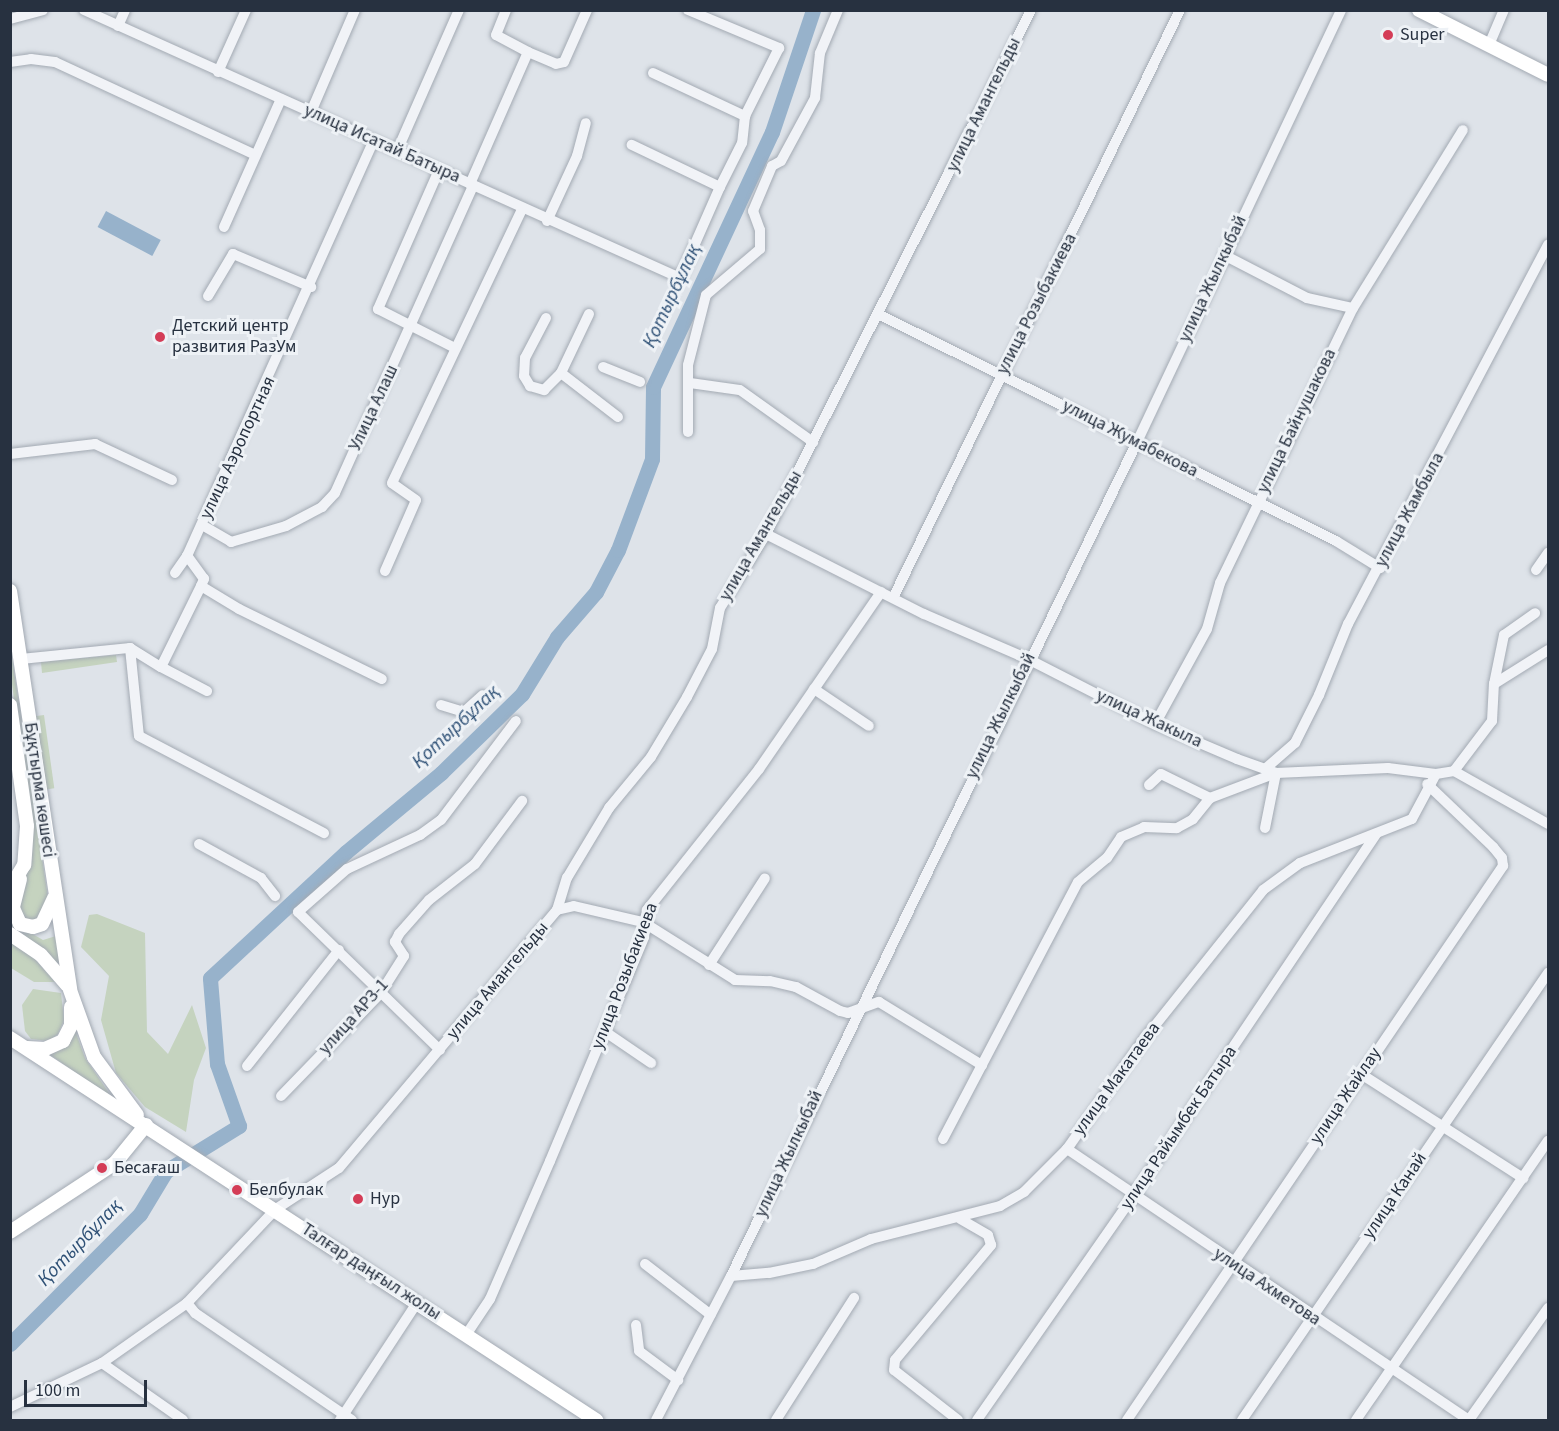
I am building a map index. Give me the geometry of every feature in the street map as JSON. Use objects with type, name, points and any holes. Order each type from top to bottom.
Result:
[{"type":"main road","points":[[1419,10],[1548,75]]},
{"type":"main road","name":"Бұқтырма көшесі","points":[[10,591],[54,897],[70,990]]},
{"type":"main road","name":"Бұқтырма көшесі","points":[[10,705],[26,814],[24,865],[10,888]]},
{"type":"main road","points":[[24,865],[12,909],[16,919],[26,926],[38,927],[54,897]]},
{"type":"main road","points":[[10,934],[41,956],[70,990],[72,1017],[66,1036],[45,1049],[25,1047]]},
{"type":"main road","name":"Талғар даңғыл жолы","points":[[70,990],[94,1057],[146,1125]]},
{"type":"main road","name":"Талғар даңғыл жолы","points":[[10,1038],[276,1209],[596,1420]]},
{"type":"main road","points":[[10,1232],[115,1163],[146,1125]]},
{"type":"street","points":[[10,19],[43,10]]},
{"type":"street","name":"улица Исатай Батыра","points":[[84,10],[548,221],[680,278],[720,187]]},
{"type":"street","points":[[117,26],[125,10]]},
{"type":"street","points":[[219,72],[246,10]]},
{"type":"street","points":[[311,112],[355,10]]},
{"type":"street","points":[[397,151],[459,10]]},
{"type":"street","points":[[506,10],[496,34],[556,64],[564,62],[587,10]]},
{"type":"street","points":[[688,10],[779,48],[745,116]]},
{"type":"street","points":[[688,432],[690,383],[688,365],[706,295],[760,249],[760,230],[753,211],[772,166],[781,161],[814,98],[820,53],[838,10]]},
{"type":"street","name":"улица Амангельды","points":[[10,1407],[102,1363],[187,1303],[276,1209],[339,1168],[557,910],[567,878],[609,808],[651,757],[687,697],[712,649],[720,608],[766,534],[1031,10]]},
{"type":"street","name":"улица Розыбакиева","points":[[892,598],[1180,10]]},
{"type":"street","name":"улица Жылкыбай","points":[[656,1420],[731,1276],[871,983],[1136,444],[1341,10]]},
{"type":"street","points":[[1488,45],[1504,10]]},
{"type":"street","name":"Улица Алаш","points":[[202,525],[231,542],[286,526],[322,507],[335,493],[411,328],[528,52]]},
{"type":"street","points":[[10,62],[31,59],[55,62],[255,155]]},
{"type":"street","points":[[632,145],[720,187],[742,143],[748,122],[745,116],[653,73]]},
{"type":"street","points":[[224,227],[281,99]]},
{"type":"street","points":[[548,221],[577,156],[585,123]]},
{"type":"street","name":"улица Байнушакова","points":[[1155,724],[1207,629],[1220,583],[1353,308],[1463,130]]},
{"type":"street","name":"улица Аэропортная","points":[[175,573],[187,556],[202,525],[311,287],[374,140]]},
{"type":"street","points":[[439,170],[379,301],[378,309],[384,315],[455,348]]},
{"type":"street","points":[[385,571],[416,500],[392,483],[522,209]]},
{"type":"street","name":"улица Жамбыла","points":[[1264,769],[1295,743],[1348,624],[1380,568],[1548,244]]},
{"type":"street","points":[[208,296],[233,254],[311,287]]},
{"type":"street","points":[[1224,255],[1307,298],[1353,308]]},
{"type":"street","points":[[546,318],[525,358],[524,376],[530,386],[544,390],[561,373],[589,314]]},
{"type":"street","name":"улица Жумабекова","points":[[878,314],[1002,373],[1136,444],[1336,541],[1380,568]]},
{"type":"street","points":[[603,367],[640,382]]},
{"type":"street","points":[[561,373],[618,417]]},
{"type":"street","points":[[690,383],[740,390],[813,442]]},
{"type":"street","points":[[10,454],[95,444],[172,480]]},
{"type":"street","name":"улица Жакыла","points":[[766,534],[892,598],[1029,659],[1155,724],[1264,769],[1276,773],[1388,768],[1436,774],[1454,771]]},
{"type":"street","points":[[1536,570],[1548,553]]},
{"type":"street","points":[[161,667],[204,579],[187,556]]},
{"type":"street","points":[[201,586],[238,609],[382,679]]},
{"type":"street","name":"улица Розыбакиева","points":[[466,1335],[490,1299],[644,937],[644,922],[660,891],[759,769],[881,592]]},
{"type":"street","points":[[1535,613],[1504,635],[1494,684],[1492,721],[1454,771],[1548,824]]},
{"type":"street","points":[[130,648],[139,736],[324,833]]},
{"type":"street","points":[[21,659],[130,648],[207,691]]},
{"type":"street","points":[[1494,684],[1548,650]]},
{"type":"street","points":[[814,690],[869,726]]},
{"type":"street","points":[[441,705],[464,712],[483,695]]},
{"type":"street","points":[[440,1050],[298,912],[347,869],[420,835],[441,820],[516,722]]},
{"type":"street","points":[[943,1139],[1078,882],[1107,858],[1121,837],[1144,827],[1177,828],[1193,819],[1210,798],[1276,773]]},
{"type":"street","points":[[1265,828],[1276,773]]},
{"type":"street","points":[[1149,784],[1161,774],[1210,798]]},
{"type":"street","name":"улица Макатаева","points":[[731,1276],[769,1274],[813,1264],[871,1239],[945,1217],[960,1218],[1000,1206],[1024,1192],[1067,1149],[1145,1038],[1263,890],[1300,863],[1412,819],[1421,807],[1427,784],[1436,774]]},
{"type":"street","name":"улица Жайлау","points":[[1127,1420],[1503,866],[1502,858],[1493,847],[1427,784]]},
{"type":"street","name":"улица АРЗ-1","points":[[281,1096],[380,994],[404,956],[395,942],[399,934],[429,900],[476,864],[522,801]]},
{"type":"street","name":"улица Райымбек Батыра","points":[[976,1420],[1133,1196],[1377,833]]},
{"type":"street","points":[[199,844],[261,878],[275,896]]},
{"type":"street","points":[[709,965],[765,878]]},
{"type":"street","points":[[557,910],[574,906],[644,922],[735,980],[779,982],[796,987],[840,1011],[858,1010],[879,1002]]},
{"type":"street","points":[[247,1066],[339,950]]},
{"type":"street","name":"улица Канай","points":[[1242,1420],[1548,973]]},
{"type":"street","points":[[871,983],[879,1002],[982,1065]]},
{"type":"street","points":[[604,1031],[651,1063]]},
{"type":"street","points":[[1361,1074],[1522,1178]]},
{"type":"street","points":[[1356,1420],[1548,1141]]},
{"type":"street","name":"улица Ахметова","points":[[1067,1149],[1312,1318],[1469,1420]]},
{"type":"street","points":[[958,1420],[894,1370],[895,1360],[991,1245],[988,1235],[960,1218]]},
{"type":"street","points":[[645,1264],[711,1315]]},
{"type":"street","points":[[776,1420],[854,1298]]},
{"type":"street","points":[[187,1303],[195,1313],[345,1418],[417,1303]]},
{"type":"street","points":[[1469,1420],[1548,1308]]},
{"type":"street","points":[[636,1325],[639,1352],[678,1380]]},
{"type":"street","points":[[102,1363],[183,1420]]},
{"type":"green space","points":[[10,644],[47,891],[49,926],[39,930],[15,917],[32,830],[11,677]]},
{"type":"green space","points":[[116,655],[117,662],[42,673],[41,662]]},
{"type":"green space","points":[[44,715],[54,788],[45,790],[35,716]]},
{"type":"green space","points":[[97,914],[145,933],[147,1032],[168,1054],[192,1005],[206,1048],[194,1080],[186,1132],[145,1107],[116,1073],[101,1020],[109,976],[81,947],[89,915]]},
{"type":"green space","points":[[10,921],[43,940],[56,936],[64,978],[11,930]]},
{"type":"green space","points":[[10,939],[25,948],[55,982],[34,982],[11,968]]},
{"type":"green space","points":[[33,989],[61,993],[64,1020],[58,1034],[49,1041],[31,1039],[25,1031],[22,1005]]},
{"type":"green space","points":[[73,1025],[85,1058],[113,1099],[49,1054]]},
{"type":"water","points":[[106,211],[161,240],[152,256],[98,227]]},
{"type":"waterway","name":"Қотырбұлақ","points":[[10,1344],[140,1214],[166,1171],[239,1126],[217,1064],[210,978],[346,852],[441,773],[522,694],[557,637],[596,592],[618,550],[652,459],[653,387],[772,132],[813,10]]},
{"type":"place","name":"Super","points":[[1388,35]]},
{"type":"place","name":"Детский центр развития РазУм","points":[[160,337]]},
{"type":"place","name":"Бесағаш","points":[[102,1168]]},
{"type":"place","name":"Белбулак","points":[[237,1190]]},
{"type":"place","name":"Нур","points":[[358,1199]]}]
